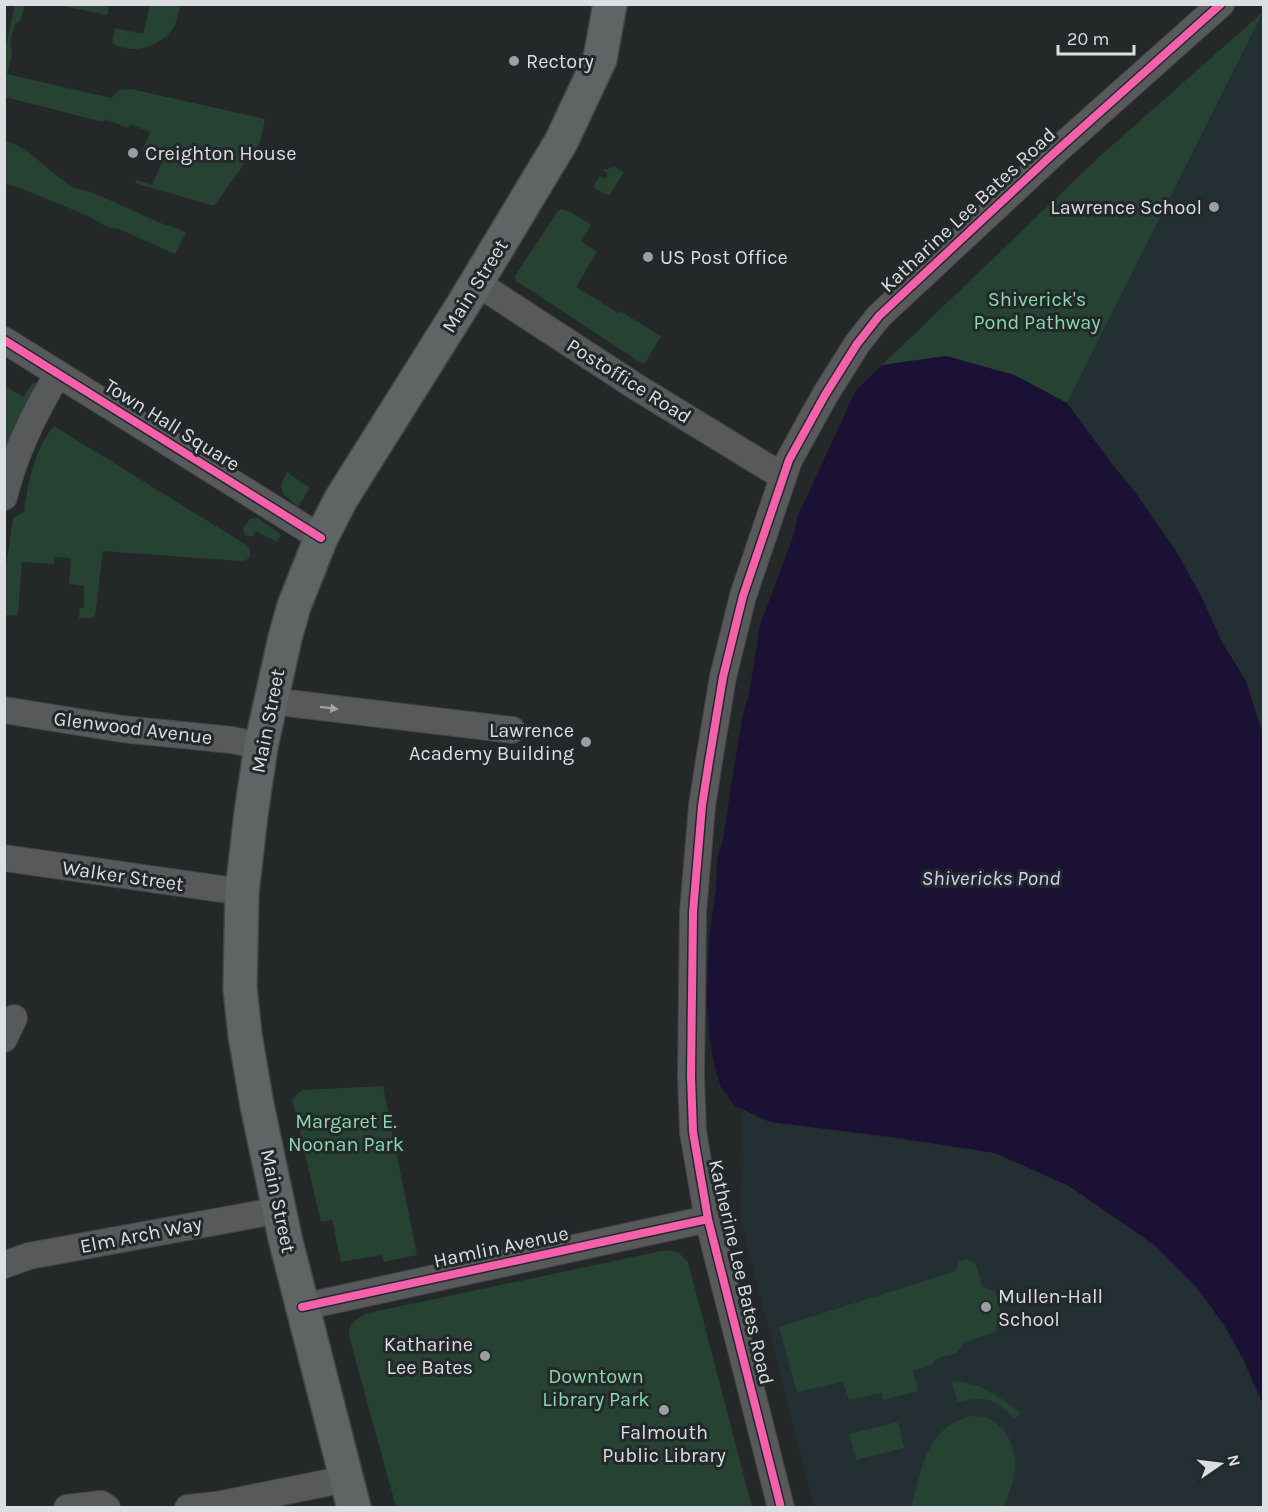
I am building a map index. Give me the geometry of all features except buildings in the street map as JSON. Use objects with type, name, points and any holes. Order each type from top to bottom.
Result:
[{"type":"main road","name":"Main Street","points":[[350,1493],[302,1307],[257,1105],[245,1035],[240,988],[242,892],[250,814],[261,746],[294,606],[321,538],[341,499],[543,176],[574,117],[600,59],[610,4]]},
{"type":"main road","points":[[600,59],[636,4]]},
{"type":"street","name":"Katharine Lee Bates Road","points":[[783,476],[789,460],[825,395],[857,344],[879,316],[1054,153],[1221,4]]},
{"type":"street","name":"Postoffice Road","points":[[477,283],[638,388],[783,476]]},
{"type":"street","name":"Town Hall Square","points":[[4,340],[321,538]]},
{"type":"street","points":[[4,497],[9,464],[58,374]]},
{"type":"street","name":"Katherine Lee Bates Road","points":[[781,1508],[708,1219],[693,1132],[691,1076],[693,912],[702,806],[723,677],[735,625],[783,476]]},
{"type":"street","points":[[271,701],[512,730]]},
{"type":"street","name":"Glenwood Avenue","points":[[4,710],[122,729],[232,740],[261,746]]},
{"type":"street","name":"Walker Street","points":[[4,858],[242,892]]},
{"type":"street","name":"Elm Arch Way","points":[[4,1265],[29,1256],[280,1210]]},
{"type":"street","name":"Hamlin Avenue","points":[[302,1307],[708,1219]]},
{"type":"street","points":[[188,1508],[350,1493]]},
{"type":"street","points":[[67,1508],[101,1504],[107,1508]]},
{"type":"shaded area","name":"Lawrence School","points":[[1263,12],[1263,735],[1246,681],[1222,642],[1202,598],[1176,551],[1135,492],[1067,403]]},
{"type":"shaded area","name":"Mullen-Hall School","points":[[742,1108],[761,1119],[782,1123],[995,1153],[1069,1186],[1153,1244],[1197,1288],[1224,1326],[1243,1359],[1263,1404],[1263,1507],[814,1507],[740,1218]]},
{"type":"green space","points":[[15,5],[25,5],[20,21],[15,24],[10,42],[12,54],[7,74],[111,98],[120,90],[131,89],[265,119],[260,142],[214,206],[135,183],[136,180],[152,185],[163,160],[142,151],[150,132],[130,124],[128,128],[105,119],[103,122],[5,97],[5,50]]},
{"type":"green space","points":[[58,5],[96,5],[109,7],[107,15]]},
{"type":"green space","points":[[150,5],[180,5],[175,25],[165,37],[159,42],[135,49],[119,47],[112,43],[115,28],[143,34]]},
{"type":"green space","name":"Shiverick's Pond Pathway","points":[[1263,12],[1067,403],[1014,375],[946,356],[882,365],[1099,157]]},
{"type":"green space","points":[[4,141],[29,153],[72,187],[91,192],[186,233],[175,254],[119,229],[107,227],[88,216],[18,187],[5,184]]},
{"type":"green space","points":[[615,167],[624,172],[609,196],[593,187],[599,177],[607,178],[607,173],[603,170]]},
{"type":"green space","points":[[561,209],[571,212],[591,225],[581,241],[597,252],[576,287],[661,336],[645,363],[643,364],[516,281],[515,276]]},
{"type":"green space","points":[[33,383],[37,383],[38,388],[5,447],[5,386],[23,397]]},
{"type":"green space","points":[[54,426],[245,544],[250,550],[250,557],[240,561],[103,551],[95,616],[91,618],[79,618],[80,608],[84,608],[84,586],[69,584],[71,558],[55,557],[54,564],[22,562],[18,613],[17,616],[5,615],[5,574],[13,518],[24,512],[37,456],[41,445]]},
{"type":"green space","points":[[287,472],[310,488],[298,507],[283,494],[281,485]]},
{"type":"green space","points":[[251,518],[258,518],[281,535],[277,542],[256,531],[252,537],[245,535],[243,528]]},
{"type":"green space","name":"Margaret E. Noonan Park","points":[[383,1086],[417,1255],[384,1262],[382,1255],[341,1262],[332,1220],[321,1222],[292,1099],[302,1090]]},
{"type":"green space","name":"Downtown Library Park","points":[[666,1250],[678,1252],[688,1262],[752,1507],[396,1507],[349,1336],[350,1327],[354,1321],[368,1313]]},
{"type":"green space","points":[[967,1259],[976,1265],[982,1287],[995,1291],[1001,1316],[996,1332],[965,1342],[957,1353],[936,1359],[932,1365],[913,1371],[918,1391],[883,1400],[881,1393],[849,1400],[843,1382],[797,1392],[779,1327],[956,1271],[958,1261]]},
{"type":"green space","points":[[951,1381],[980,1387],[1020,1413],[1014,1419],[989,1400],[976,1399],[958,1402]]},
{"type":"green space","points":[[971,1416],[985,1417],[999,1425],[1009,1439],[1015,1455],[1015,1471],[1004,1507],[911,1507],[923,1464],[935,1440],[956,1422]]},
{"type":"green space","points":[[898,1422],[904,1448],[856,1460],[849,1434]]},
{"type":"water","name":"Shivericks Pond","points":[[946,356],[1014,375],[1067,403],[1135,492],[1176,551],[1202,598],[1222,642],[1246,681],[1263,735],[1263,1404],[1225,1326],[1197,1288],[1153,1244],[1069,1186],[995,1153],[770,1122],[734,1105],[721,1087],[715,1069],[707,1004],[709,938],[716,889],[717,860],[723,840],[760,625],[794,534],[797,518],[856,390],[882,365]]},
{"type":"cycle path","points":[[781,1508],[708,1219],[693,1132],[691,1076],[693,912],[702,806],[723,677],[743,596],[789,460],[825,395],[857,344],[879,316],[1054,153],[1221,4]]},
{"type":"cycle path","points":[[4,340],[321,538]]},
{"type":"cycle path","points":[[302,1307],[708,1219]]},
{"type":"place","name":"Rectory","points":[[514,61]]},
{"type":"place","name":"Creighton House","points":[[133,153]]},
{"type":"place","name":"Lawrence School","points":[[1214,207]]},
{"type":"place","name":"US Post Office","points":[[648,257]]},
{"type":"place","name":"Lawrence Academy Building","points":[[586,742]]},
{"type":"place","name":"Mullen-Hall School","points":[[986,1307]]},
{"type":"place","name":"Katharine Lee Bates","points":[[485,1356]]},
{"type":"place","name":"Falmouth Public Library","points":[[664,1410]]}]
